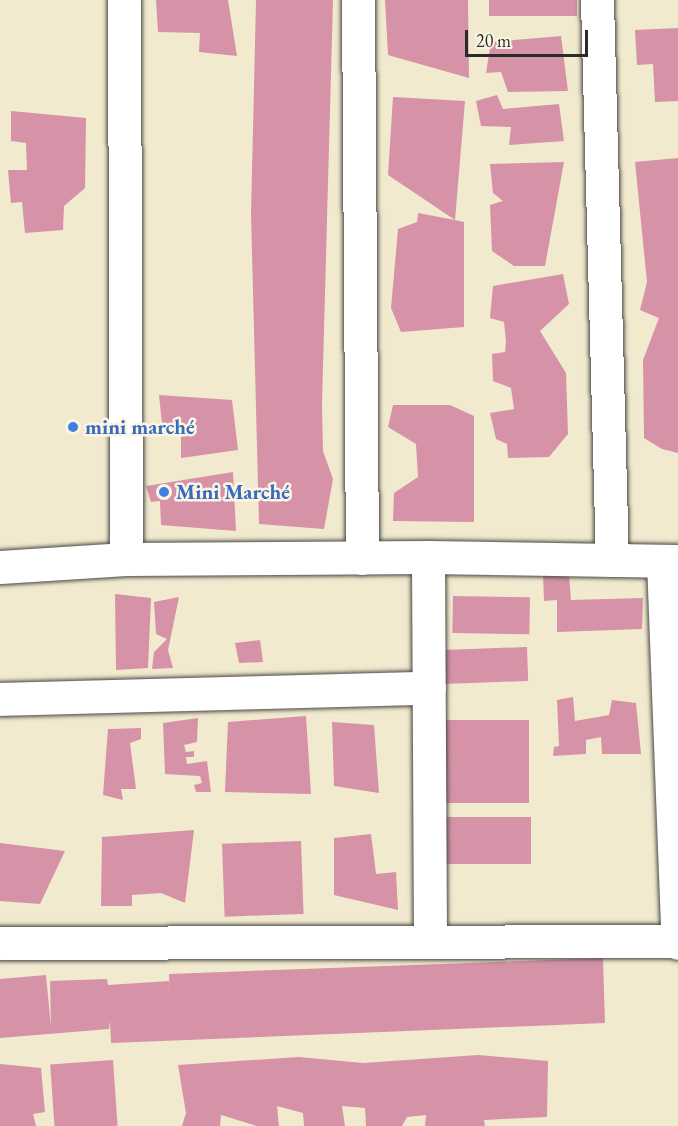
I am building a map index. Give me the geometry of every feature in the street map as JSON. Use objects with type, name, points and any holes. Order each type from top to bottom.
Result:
[{"type":"street","points":[[124,0],[126,559]]},
{"type":"street","points":[[358,0],[362,558]]},
{"type":"street","points":[[597,0],[612,560]]},
{"type":"street","points":[[0,567],[126,559],[428,557],[670,561],[678,942],[0,944]]},
{"type":"street","points":[[428,557],[430,942]]},
{"type":"street","points":[[0,699],[429,688]]},
{"type":"building","points":[[156,0],[228,0],[237,56],[199,52],[200,33],[158,32]]},
{"type":"building","points":[[256,0],[333,0],[322,404],[323,451],[333,479],[324,529],[259,524],[251,214]]},
{"type":"building","points":[[385,0],[468,0],[469,78],[388,55]]},
{"type":"building","points":[[489,0],[577,0],[577,16],[489,16]]},
{"type":"building","points":[[678,28],[678,101],[655,102],[653,64],[637,65],[635,30]]},
{"type":"building","points":[[561,36],[568,91],[508,92],[501,72],[486,73],[491,42]]},
{"type":"building","points":[[497,95],[503,109],[559,104],[564,141],[509,145],[511,127],[481,126],[476,101]]},
{"type":"building","points":[[393,97],[465,101],[455,220],[388,175]]},
{"type":"building","points":[[11,111],[86,118],[85,188],[64,206],[63,230],[25,233],[22,202],[11,203],[8,170],[27,170],[26,143],[11,141]]},
{"type":"building","points":[[678,158],[678,453],[662,449],[644,438],[643,360],[659,318],[640,310],[647,282],[635,162]]},
{"type":"building","points":[[564,162],[545,266],[514,266],[492,251],[490,205],[503,201],[493,193],[490,164]]},
{"type":"building","points":[[418,213],[464,222],[464,327],[401,332],[391,308],[398,229],[417,222]]},
{"type":"building","points":[[563,274],[569,304],[540,331],[566,373],[568,434],[549,457],[508,458],[507,444],[496,439],[490,413],[514,409],[511,388],[493,381],[492,354],[505,352],[506,341],[504,322],[490,318],[493,286]]},
{"type":"building","points":[[159,395],[232,400],[238,450],[181,458],[181,426],[162,424]]},
{"type":"building","points":[[393,405],[450,405],[474,416],[474,522],[393,521],[394,493],[418,477],[416,444],[388,427]]},
{"type":"building","points":[[233,472],[236,531],[161,525],[160,501],[151,502],[146,486]]},
{"type":"building","points":[[543,573],[569,575],[571,600],[643,598],[642,629],[557,632],[557,600],[544,601]]},
{"type":"building","points":[[115,594],[151,598],[148,668],[116,670]]},
{"type":"building","points":[[453,596],[530,597],[529,634],[452,633]]},
{"type":"building","points":[[179,597],[168,650],[173,668],[152,669],[154,652],[167,639],[156,634],[154,602]]},
{"type":"building","points":[[260,640],[263,662],[239,663],[235,643]]},
{"type":"building","points":[[527,647],[528,681],[444,684],[443,650]]},
{"type":"building","points":[[573,697],[575,721],[609,715],[612,700],[636,703],[641,754],[602,754],[601,737],[586,740],[586,754],[553,756],[554,747],[559,746],[557,700]]},
{"type":"building","points":[[306,716],[311,794],[225,792],[228,722]]},
{"type":"building","points":[[198,718],[197,742],[184,745],[186,752],[194,751],[194,757],[186,757],[187,764],[207,761],[211,792],[196,792],[194,785],[202,783],[200,776],[165,774],[163,723]]},
{"type":"building","points":[[445,720],[529,720],[529,803],[445,803]]},
{"type":"building","points":[[332,722],[374,725],[379,793],[334,786]]},
{"type":"building","points":[[141,728],[141,739],[130,743],[136,789],[121,789],[123,800],[103,795],[108,729]]},
{"type":"building","points":[[445,817],[531,817],[531,864],[445,864]]},
{"type":"building","points":[[194,830],[185,903],[161,893],[132,895],[132,906],[101,906],[102,837]]},
{"type":"building","points":[[371,834],[376,874],[396,872],[398,910],[334,895],[334,838]]},
{"type":"building","points":[[301,841],[304,914],[225,917],[222,844]]},
{"type":"building","points":[[0,843],[65,851],[40,904],[0,901]]},
{"type":"building","points":[[603,958],[605,1023],[111,1043],[110,1021],[109,1029],[0,1038],[0,979],[46,975],[51,1027],[50,981],[107,979],[108,985],[169,981],[170,999],[169,974]]},
{"type":"building","points":[[478,1055],[548,1061],[547,1117],[484,1120],[485,1126],[425,1126],[426,1115],[407,1117],[402,1126],[366,1126],[365,1108],[342,1106],[345,1126],[304,1126],[303,1113],[277,1106],[279,1126],[257,1126],[221,1115],[220,1126],[182,1126],[186,1113],[178,1065],[299,1057],[363,1063]]},
{"type":"building","points":[[113,1060],[118,1126],[54,1126],[50,1064]]},
{"type":"building","points":[[0,1064],[41,1068],[45,1112],[33,1114],[36,1126],[0,1126]]},
{"type":"place","name":"mini marché","points":[[73,427]]},
{"type":"place","name":"Mini Marché","points":[[164,492]]}]
